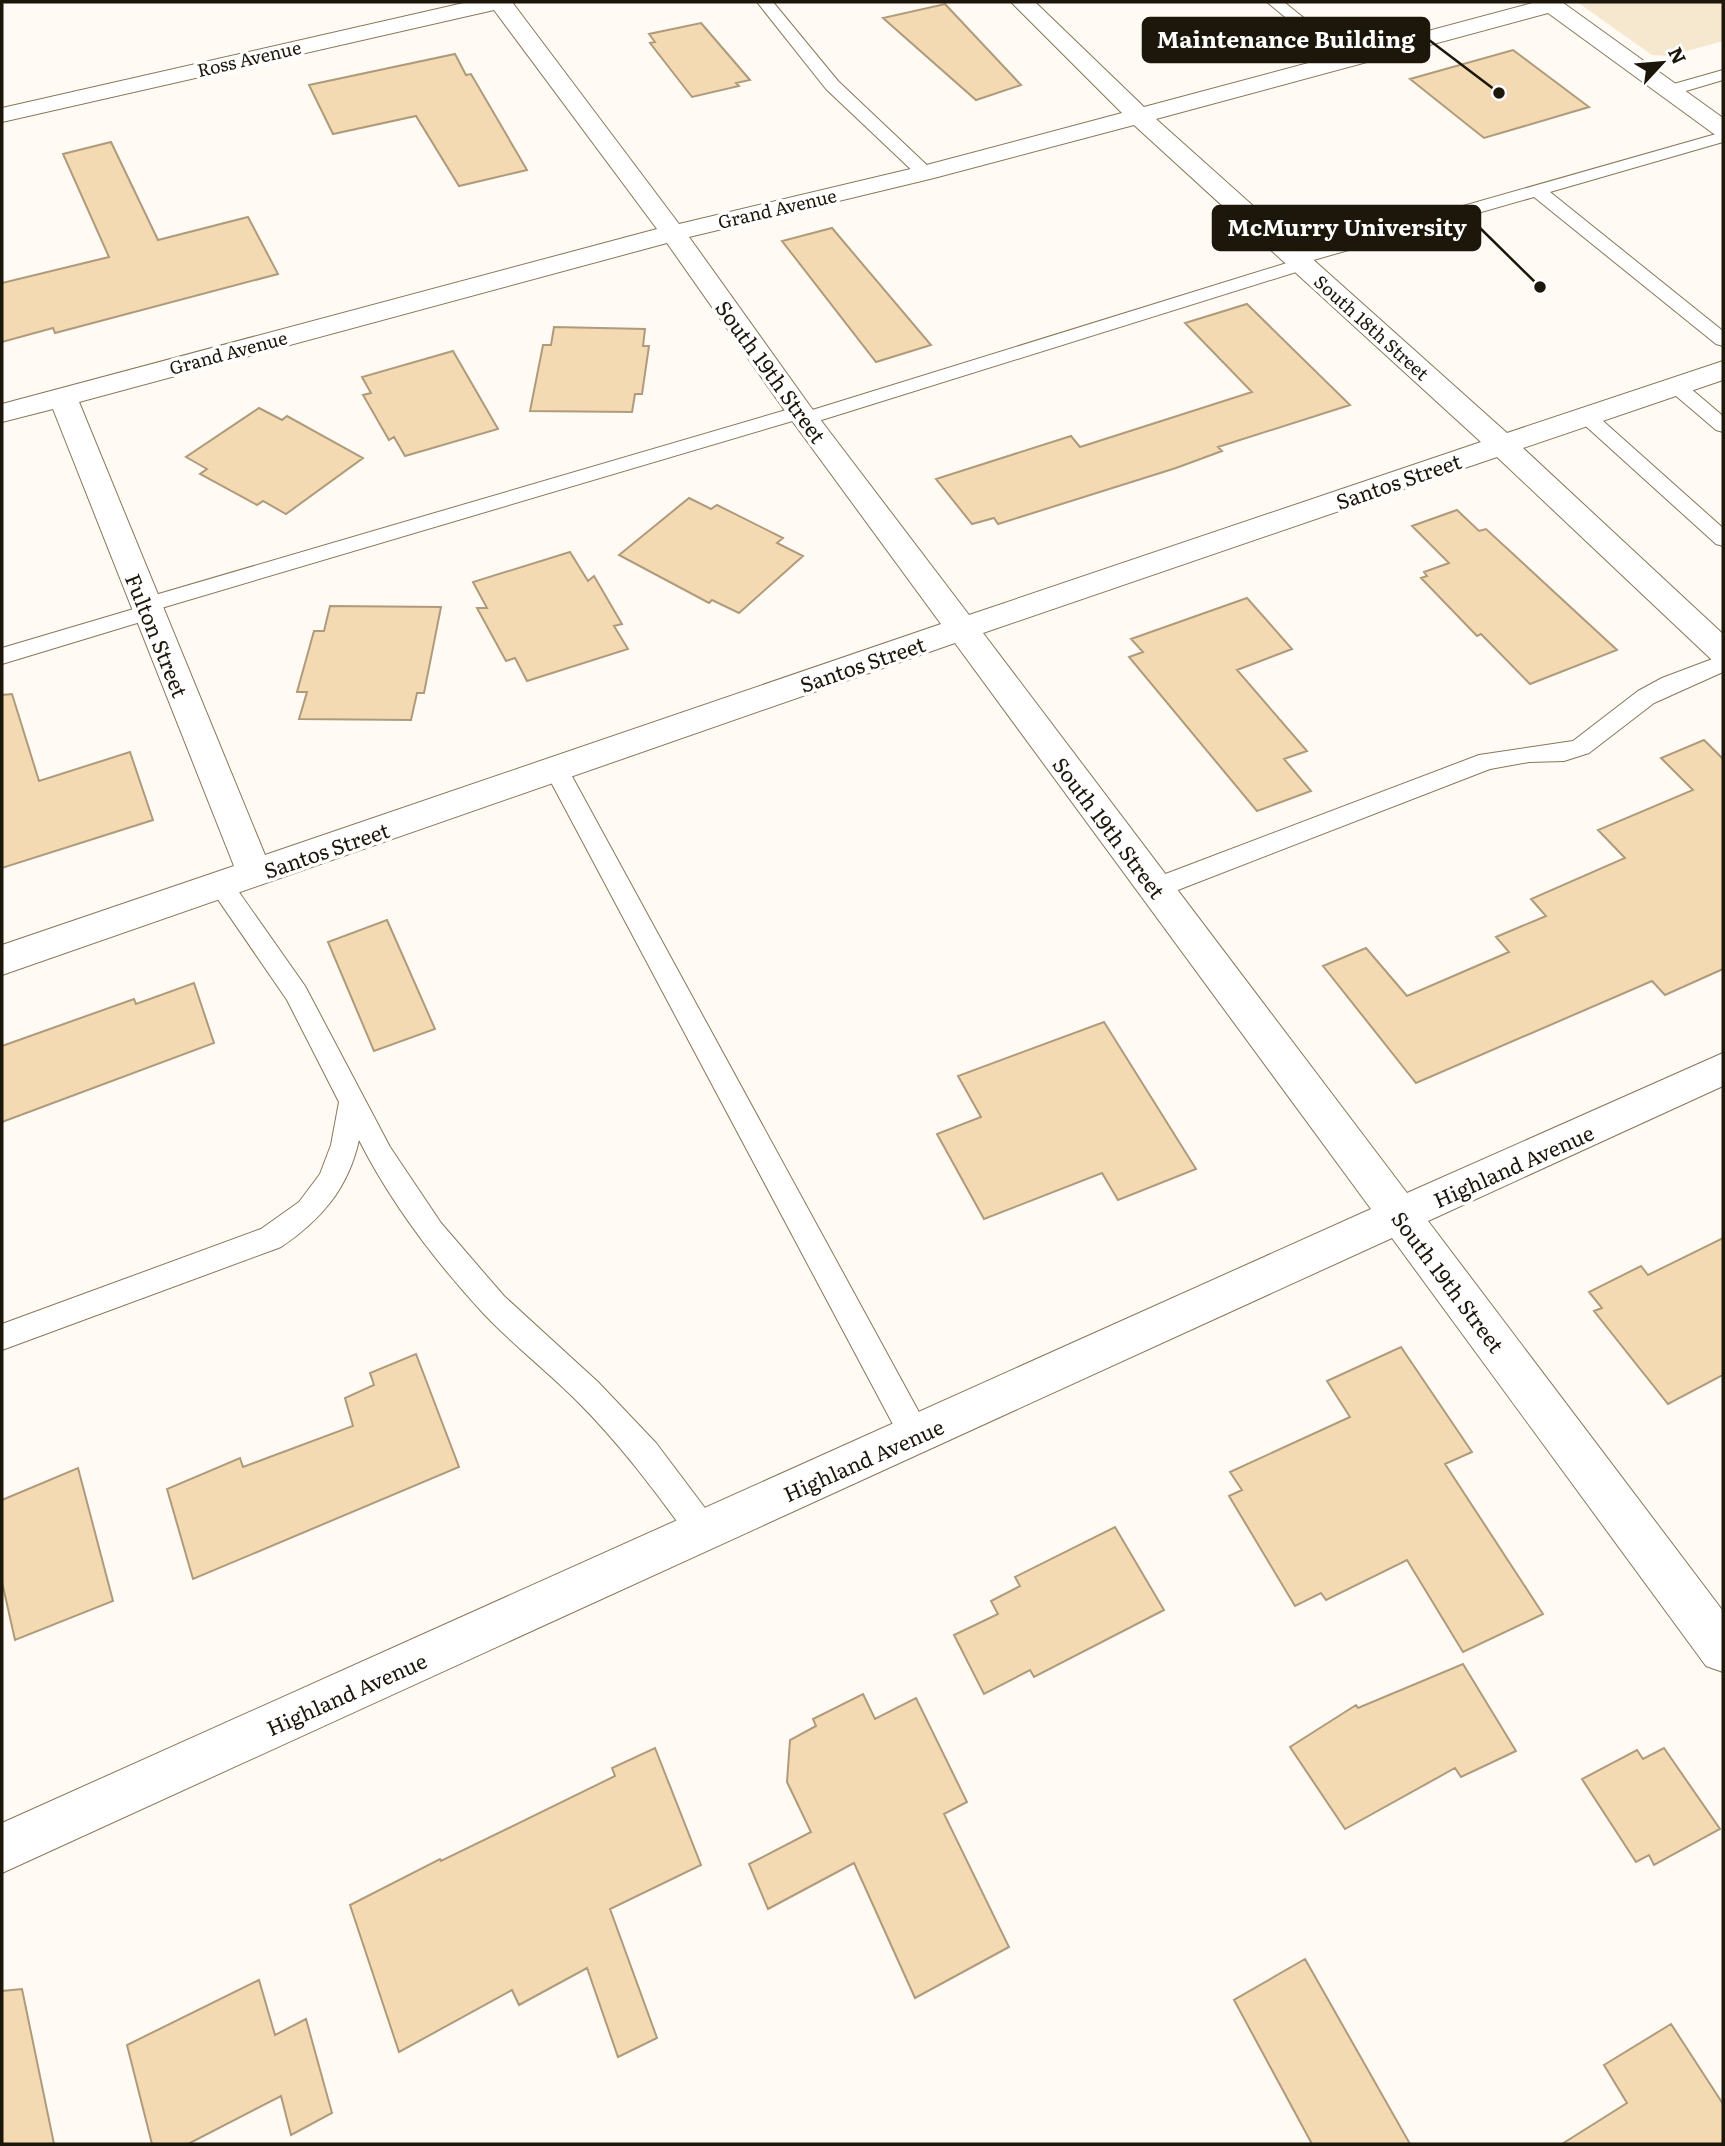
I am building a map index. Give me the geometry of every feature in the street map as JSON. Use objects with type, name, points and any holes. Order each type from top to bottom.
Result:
[{"type":"street","name":"Ross Avenue","points":[[2,115],[498,2]]},
{"type":"street","name":"South 19th Street","points":[[498,2],[673,233],[802,415],[961,629],[1723,1649]]},
{"type":"street","name":"South 18th Street","points":[[1022,2],[1139,116],[1502,445],[1723,652]]},
{"type":"street","name":"Grand Avenue","points":[[2,413],[673,233],[925,173],[1550,3]]},
{"type":"street","points":[[1550,3],[1723,130]]},
{"type":"street","name":"Santos Street","points":[[2,960],[961,629],[1723,370]]},
{"type":"street","name":"Fulton Street","points":[[62,396],[255,873]]},
{"type":"street","name":"Highland Avenue","points":[[2,1848],[1723,1069]]},
{"type":"lane","points":[[765,2],[832,85],[925,173]]},
{"type":"lane","points":[[1275,2],[1346,60]]},
{"type":"lane","points":[[1669,91],[1723,75]]},
{"type":"lane","points":[[2,656],[148,608],[802,415],[1537,190],[1723,137]]},
{"type":"lane","points":[[1537,190],[1723,340]]},
{"type":"lane","points":[[1676,386],[1723,426]]},
{"type":"lane","points":[[1586,416],[1723,539]]},
{"type":"lane","points":[[1156,888],[1487,761],[1529,754],[1564,753],[1581,747],[1646,697],[1670,684],[1723,663]]},
{"type":"lane","points":[[556,769],[915,1435]]},
{"type":"lane","points":[[220,885],[296,993],[354,1100],[380,1155],[432,1232],[494,1304],[588,1392],[645,1453],[703,1531]]},
{"type":"lane","points":[[2,1337],[271,1238],[299,1220],[324,1194],[344,1154],[354,1100]]},
{"type":"shaded area","points":[[1577,2],[1723,2],[1723,41],[1669,56],[1652,55]]},
{"type":"building","points":[[945,4],[1021,85],[976,100],[883,18]]},
{"type":"building","points":[[701,23],[750,80],[736,83],[739,86],[692,97],[650,43],[655,42],[649,34]]},
{"type":"building","points":[[1513,50],[1589,107],[1484,138],[1410,79]]},
{"type":"building","points":[[455,54],[466,75],[471,74],[527,170],[459,186],[416,116],[333,134],[309,85]]},
{"type":"building","points":[[111,142],[158,240],[248,217],[278,274],[55,333],[53,328],[2,342],[2,283],[109,257],[63,154]]},
{"type":"building","points":[[832,228],[931,345],[876,362],[782,241]]},
{"type":"building","points":[[1247,304],[1350,405],[1218,447],[1222,451],[1176,468],[998,524],[994,518],[972,524],[936,479],[1071,436],[1080,447],[1252,392],[1185,323]]},
{"type":"building","points":[[554,327],[645,329],[643,346],[649,346],[642,394],[635,394],[632,412],[530,411],[543,345],[551,345]]},
{"type":"building","points":[[453,351],[498,429],[405,456],[394,437],[389,440],[363,395],[371,393],[362,377]]},
{"type":"building","points":[[259,408],[282,420],[287,416],[363,458],[286,514],[263,501],[257,505],[200,474],[207,469],[186,457]]},
{"type":"building","points":[[689,498],[711,509],[717,505],[783,538],[777,543],[803,556],[739,613],[712,600],[709,603],[619,555]]},
{"type":"building","points":[[1457,510],[1479,531],[1486,529],[1617,650],[1530,684],[1481,634],[1477,636],[1421,578],[1427,576],[1424,572],[1449,563],[1412,526]]},
{"type":"building","points":[[570,552],[588,581],[594,576],[622,624],[614,626],[628,649],[527,681],[515,658],[506,661],[477,608],[487,608],[473,582]]},
{"type":"building","points":[[1247,598],[1292,649],[1237,670],[1307,751],[1284,759],[1311,791],[1257,811],[1129,657],[1143,652],[1131,639]]},
{"type":"building","points":[[330,606],[441,607],[424,693],[417,693],[411,720],[299,719],[307,692],[297,692],[314,631],[324,631]]},
{"type":"building","points":[[12,694],[39,781],[130,752],[153,820],[2,868],[2,695]]},
{"type":"building","points":[[1704,740],[1723,759],[1723,969],[1665,995],[1652,981],[1416,1083],[1323,966],[1366,948],[1407,996],[1509,952],[1496,937],[1546,916],[1531,899],[1625,858],[1598,830],[1693,790],[1661,758]]},
{"type":"building","points":[[387,920],[435,1029],[374,1051],[328,942]]},
{"type":"building","points":[[194,983],[214,1043],[2,1122],[2,1046],[134,999],[136,1004]]},
{"type":"building","points":[[1104,1022],[1196,1169],[1118,1200],[1102,1173],[984,1219],[937,1134],[981,1117],[958,1076]]},
{"type":"building","points":[[1723,1238],[1723,1375],[1668,1404],[1594,1311],[1602,1308],[1589,1292],[1641,1266],[1648,1275]]},
{"type":"building","points":[[1401,1347],[1472,1452],[1445,1464],[1543,1614],[1463,1652],[1407,1560],[1326,1600],[1321,1593],[1295,1606],[1229,1496],[1242,1490],[1230,1472],[1350,1417],[1327,1381]]},
{"type":"building","points":[[416,1354],[459,1467],[193,1579],[167,1489],[240,1458],[243,1467],[353,1426],[345,1398],[374,1385],[370,1373]]},
{"type":"building","points":[[78,1468],[113,1601],[15,1640],[2,1582],[2,1500]]},
{"type":"building","points":[[1115,1527],[1164,1610],[1034,1677],[1030,1670],[984,1694],[954,1635],[998,1614],[991,1601],[1020,1586],[1015,1577]]},
{"type":"building","points":[[1463,1664],[1516,1751],[1461,1777],[1455,1768],[1345,1829],[1290,1747],[1356,1705],[1358,1708]]},
{"type":"building","points":[[863,1694],[875,1719],[916,1698],[967,1802],[944,1814],[1009,1947],[915,1998],[854,1863],[768,1909],[749,1864],[811,1832],[787,1782],[790,1740],[816,1726],[813,1719]]},
{"type":"building","points":[[655,1748],[701,1865],[610,1909],[657,2038],[618,2057],[587,1968],[519,2005],[512,1990],[399,2052],[350,1905],[615,1776],[612,1768]]},
{"type":"building","points":[[1664,1748],[1720,1829],[1654,1865],[1649,1855],[1636,1862],[1582,1779],[1637,1750],[1643,1759]]},
{"type":"building","points":[[1305,1959],[1410,2144],[1312,2144],[1234,2000]]},
{"type":"building","points":[[259,1980],[275,2035],[306,2019],[332,2113],[291,2135],[281,2096],[188,2144],[152,2144],[127,2045]]},
{"type":"building","points":[[22,1989],[54,2144],[2,2144],[2,1991]]},
{"type":"building","points":[[1671,2024],[1723,2104],[1723,2144],[1562,2144],[1627,2103],[1604,2065]]},
{"type":"place","name":"Maintenance Building","points":[[1499,93]]},
{"type":"place","name":"McMurry University","points":[[1540,287]]}]
